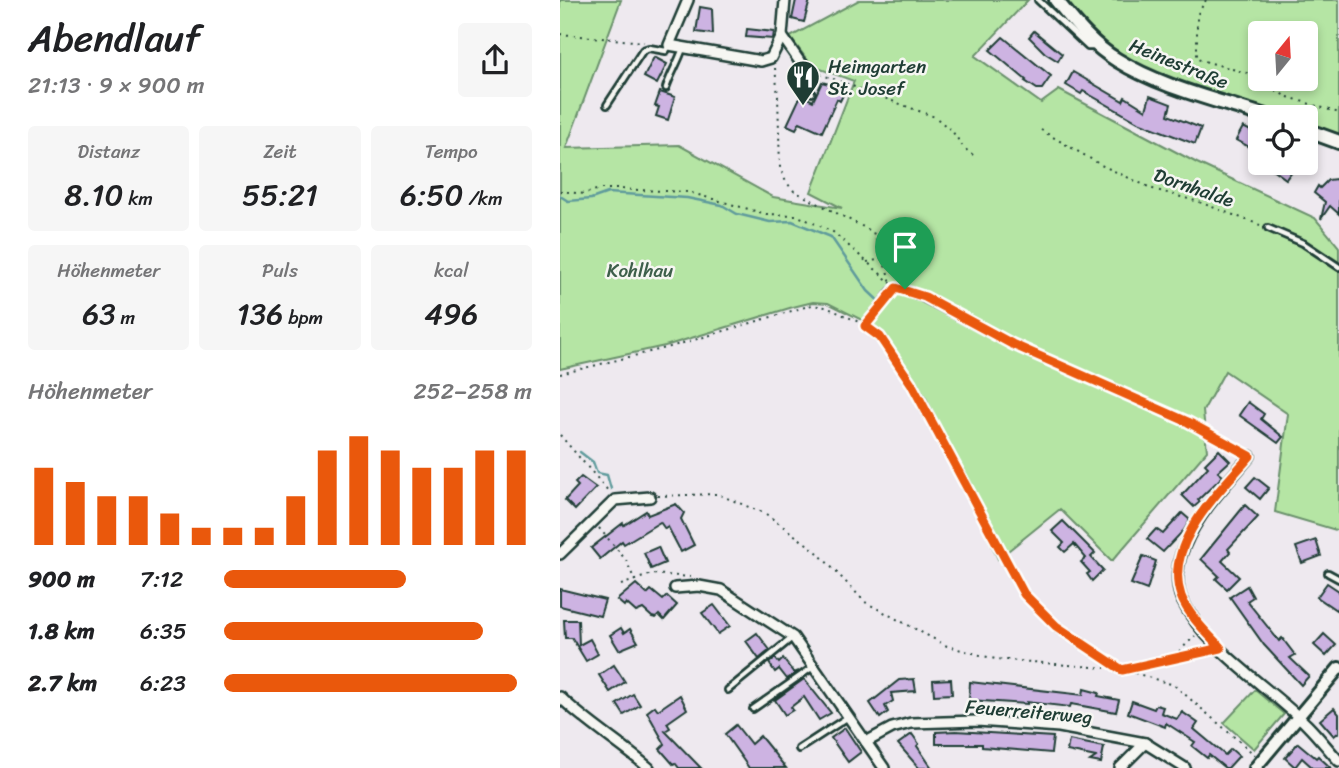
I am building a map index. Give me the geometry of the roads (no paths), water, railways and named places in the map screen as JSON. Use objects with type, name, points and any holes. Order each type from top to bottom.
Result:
[{"type":"main road","name":"Heinestraße","points":[[1056,0],[1099,47],[1117,60],[1157,79],[1248,110]]},
{"type":"main road","points":[[1318,134],[1339,142]]},
{"type":"street","points":[[688,0],[669,45],[761,61],[772,57],[782,36],[785,0]]},
{"type":"street","points":[[782,36],[800,62],[812,71]]},
{"type":"street","points":[[1250,456],[1215,496],[1183,548],[1178,583],[1182,599],[1221,648],[1251,678],[1298,717],[1339,761]]},
{"type":"street","points":[[560,554],[615,500],[650,497]]},
{"type":"street","points":[[675,588],[699,586],[721,590],[793,637],[884,768]]},
{"type":"street","points":[[1258,764],[1339,667]]},
{"type":"street","points":[[560,697],[589,724],[649,768]]},
{"type":"street","name":"Feuerreiterweg","points":[[866,742],[892,728],[911,723],[977,721],[1059,727],[1144,743],[1185,768]]},
{"type":"street","points":[[1120,768],[1144,743]]},
{"type":"lane","points":[[1038,0],[1088,47],[1099,47]]},
{"type":"lane","points":[[607,105],[643,50],[649,48],[666,51],[669,45]]},
{"type":"lane","points":[[666,88],[670,74],[677,69],[683,48]]},
{"type":"lane","points":[[800,62],[800,88],[812,93]]},
{"type":"lane","points":[[1268,228],[1303,243],[1339,267]]},
{"type":"lane","points":[[1122,670],[1056,626],[1024,594],[911,383],[880,337],[865,326],[885,298],[896,288],[925,297],[1012,344],[1188,422],[1250,456]]},
{"type":"lane","points":[[1328,573],[1339,579]]},
{"type":"lane","points":[[727,690],[793,637]]},
{"type":"lane","points":[[753,709],[815,665]]},
{"type":"lane","points":[[799,749],[848,717]]},
{"type":"waterway","points":[[560,196],[568,201],[591,199],[608,193],[687,198],[722,205],[737,214],[770,222],[792,221],[831,237],[868,291],[885,307]]},
{"type":"waterway","points":[[580,452],[593,462],[597,473],[607,475],[611,489]]},
{"type":"place","name":"Heimgarten St. Josef","points":[[803,107]]},
{"type":"park label","name":"Kohlhau","points":[[640,270]]}]
